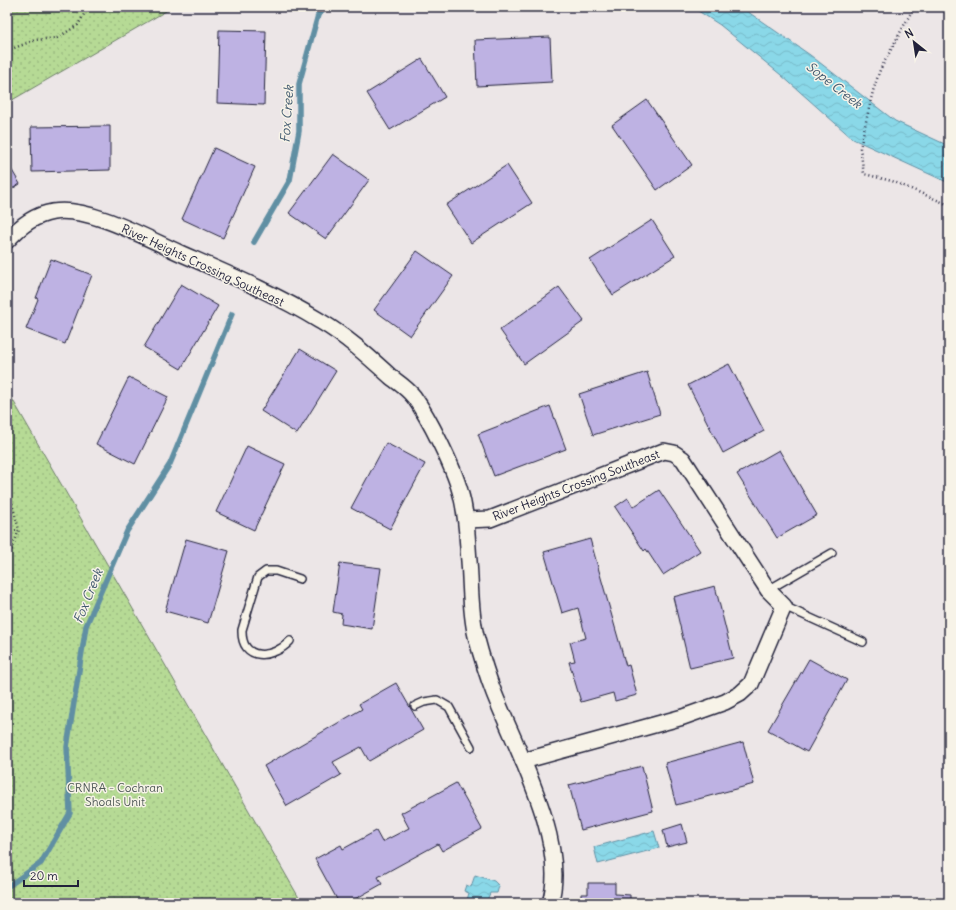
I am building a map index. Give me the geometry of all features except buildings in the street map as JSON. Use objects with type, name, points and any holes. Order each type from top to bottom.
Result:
[{"type":"street","name":"River Heights Crossing Southeast","points":[[7,241],[15,232],[35,217],[53,212],[74,212],[112,223],[260,289],[322,322],[355,346],[413,396],[449,464],[460,491],[466,520],[475,633],[495,695],[523,761],[551,841],[554,871],[553,893],[550,903]]},
{"type":"street","name":"River Heights Crossing Southeast","points":[[466,520],[490,519],[664,451],[674,453],[683,459],[768,590],[784,606]]},
{"type":"street","points":[[523,761],[683,717],[725,702],[740,694],[751,684],[784,606]]},
{"type":"lane","points":[[768,590],[832,553]]},
{"type":"lane","points":[[290,641],[283,649],[272,653],[252,653],[244,646],[242,630],[258,577],[266,571],[276,571],[300,579]]},
{"type":"lane","points":[[784,606],[863,642]]},
{"type":"lane","points":[[416,706],[424,702],[437,700],[449,707],[471,747]]},
{"type":"path","points":[[7,56],[9,50],[35,40],[57,38],[68,32],[78,25],[88,7]]},
{"type":"path","points":[[914,7],[880,70],[873,91],[860,148],[864,174],[892,181],[949,205]]},
{"type":"path","points":[[7,484],[19,530],[7,561]]},
{"type":"path","points":[[7,532],[19,530]]},
{"type":"green space","points":[[7,7],[173,7],[7,103]]},
{"type":"green space","name":"CRNRA - Cochran Shoals Unit","points":[[7,390],[302,903],[7,903]]},
{"type":"water","name":"Sope Creek","points":[[692,7],[741,7],[810,55],[895,121],[949,146],[949,183],[853,139],[781,75],[720,25]]},
{"type":"water","points":[[654,831],[659,848],[598,864],[594,847]]},
{"type":"water","points":[[475,875],[494,881],[499,886],[497,893],[490,893],[486,903],[462,903],[463,901],[467,900],[469,893],[464,891],[466,885],[471,887]]},
{"type":"waterway","name":"Fox Creek","points":[[254,242],[290,180],[299,131],[299,84],[318,15],[327,7]]},
{"type":"waterway","name":"Fox Creek","points":[[7,887],[41,863],[70,813],[67,747],[86,626],[127,531],[170,464],[232,314]]}]
